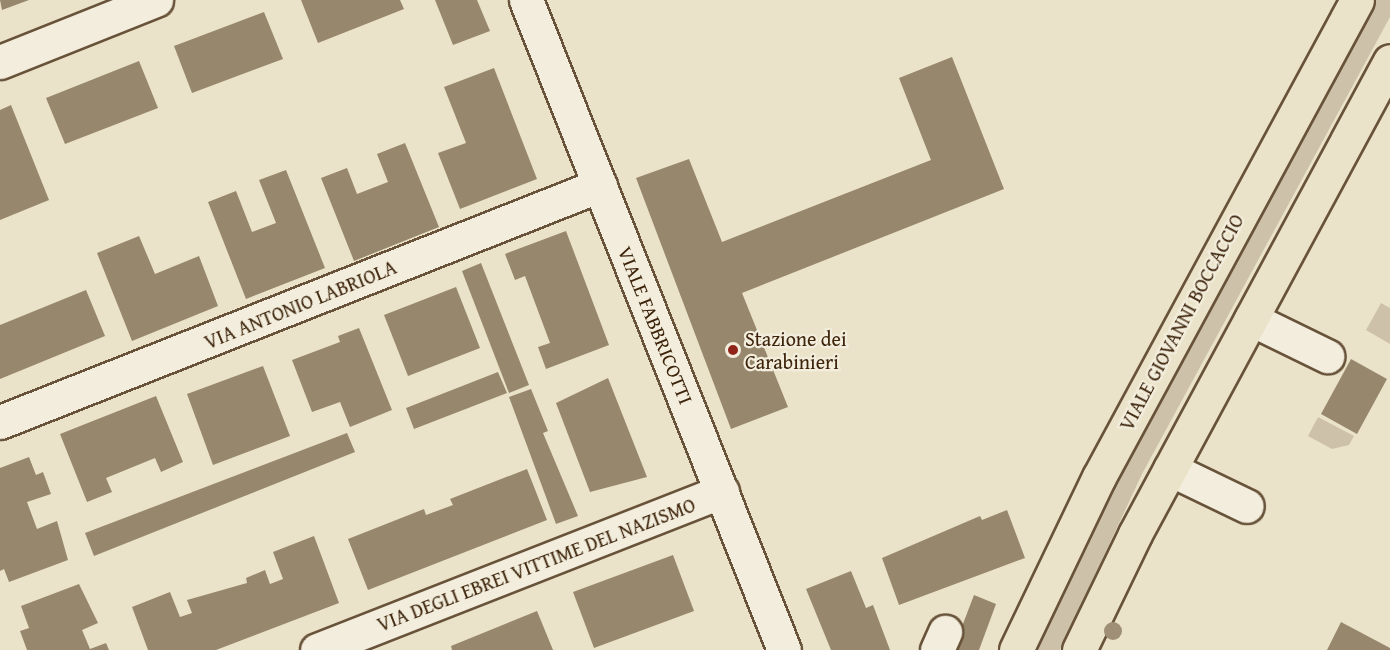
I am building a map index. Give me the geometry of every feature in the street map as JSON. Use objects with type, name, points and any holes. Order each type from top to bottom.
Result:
[{"type":"main road","name":"VIALE GIOVANNI BOCCACCIO","points":[[1016,650],[1104,467],[1357,0]]},
{"type":"main road","points":[[1079,650],[1170,469],[1387,72]]},
{"type":"street","points":[[0,62],[156,0]]},
{"type":"street","name":"VIALE FABBRICOTTI","points":[[526,0],[784,650]]},
{"type":"street","name":"VIA ANTONIO LABRIOLA","points":[[0,422],[600,185]]},
{"type":"street","points":[[1251,319],[1327,356]]},
{"type":"street","points":[[1170,469],[1247,506]]},
{"type":"street","name":"VIA DEGLI EBREI VITTIME DEL NAZISMO","points":[[317,650],[722,491]]},
{"type":"shaded area","points":[[1374,0],[1390,0],[1390,17],[1142,474],[1060,650],[1028,650]]},
{"type":"shaded area","points":[[1381,303],[1390,308],[1390,344],[1366,330]]},
{"type":"shaded area","points":[[1318,417],[1354,436],[1349,445],[1332,449],[1308,436]]},
{"type":"building","points":[[0,0],[29,0],[2,10]]},
{"type":"building","points":[[301,0],[400,0],[404,9],[318,43]]},
{"type":"building","points":[[435,0],[477,0],[490,31],[453,45]]},
{"type":"building","points":[[264,12],[283,59],[192,93],[174,46]]},
{"type":"building","points":[[952,57],[1004,189],[742,293],[788,407],[731,429],[636,178],[689,159],[722,242],[931,160],[899,78]]},
{"type":"building","points":[[139,61],[158,108],[65,144],[46,98]]},
{"type":"building","points":[[494,68],[537,179],[460,209],[438,153],[466,143],[444,87]]},
{"type":"building","points":[[11,105],[49,200],[0,220],[0,110]]},
{"type":"building","points":[[405,143],[439,227],[354,261],[321,178],[347,168],[357,194],[388,182],[377,154]]},
{"type":"building","points":[[286,170],[325,268],[246,299],[208,202],[236,191],[252,232],[276,223],[259,180]]},
{"type":"building","points":[[566,231],[609,345],[546,369],[538,347],[550,343],[525,276],[515,280],[505,254]]},
{"type":"building","points":[[139,236],[155,274],[199,256],[218,306],[132,341],[97,253]]},
{"type":"building","points":[[481,263],[529,385],[509,393],[462,271]]},
{"type":"building","points":[[456,287],[480,348],[408,376],[384,315]]},
{"type":"building","points":[[86,290],[105,336],[0,379],[0,325]]},
{"type":"building","points":[[359,328],[392,410],[350,427],[340,402],[312,412],[292,360],[340,342],[338,336]]},
{"type":"building","points":[[1351,359],[1387,379],[1357,434],[1321,414]]},
{"type":"building","points":[[263,366],[290,436],[213,465],[187,394]]},
{"type":"building","points":[[498,372],[507,393],[414,429],[406,408]]},
{"type":"building","points":[[608,378],[647,477],[590,492],[556,403]]},
{"type":"building","points":[[531,389],[548,431],[543,433],[578,516],[556,524],[509,397]]},
{"type":"building","points":[[156,396],[183,462],[161,472],[155,458],[106,478],[112,492],[87,502],[60,434]]},
{"type":"building","points":[[347,433],[355,452],[94,556],[85,533]]},
{"type":"building","points":[[29,457],[36,475],[43,472],[51,494],[27,502],[37,529],[57,521],[68,560],[9,582],[4,569],[0,571],[0,468]]},
{"type":"building","points":[[527,469],[547,520],[368,590],[348,539],[424,509],[426,515],[453,505],[450,499]]},
{"type":"building","points":[[1007,510],[1025,558],[899,605],[882,558],[980,516],[982,520]]},
{"type":"building","points":[[314,536],[339,603],[216,650],[148,650],[132,607],[170,592],[180,617],[192,613],[187,600],[247,583],[246,578],[265,570],[270,584],[283,579],[273,552]]},
{"type":"building","points":[[673,555],[694,611],[594,648],[573,592]]},
{"type":"building","points":[[851,571],[866,608],[873,605],[890,650],[831,650],[806,589]]},
{"type":"building","points":[[79,584],[98,623],[82,630],[90,649],[106,643],[109,650],[27,650],[20,631],[29,628],[21,606]]},
{"type":"building","points":[[974,595],[996,604],[979,650],[953,650]]},
{"type":"building","points":[[537,611],[553,650],[452,650],[451,646]]},
{"type":"building","points":[[1341,622],[1390,648],[1390,650],[1327,650]]},
{"type":"place","name":"Stazione dei Carabinieri","points":[[733,350]]}]
